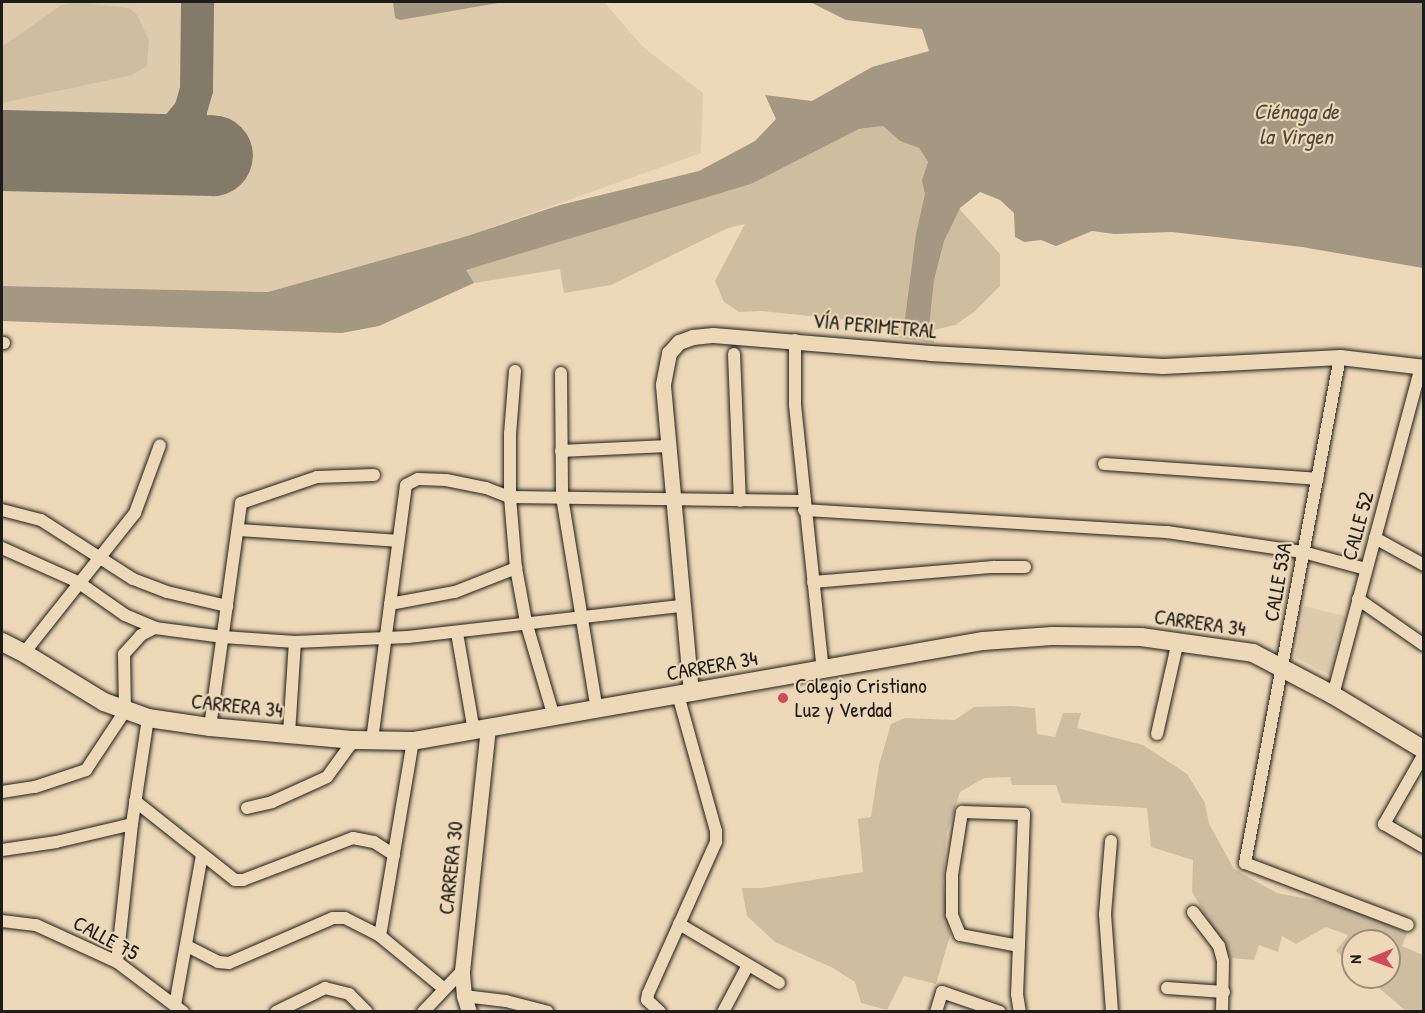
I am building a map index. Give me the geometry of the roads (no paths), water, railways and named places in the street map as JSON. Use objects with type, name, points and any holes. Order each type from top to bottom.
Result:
[{"type":"main road","name":"CARRERA 34","points":[[2,642],[104,702],[148,718],[210,727],[354,740],[413,741],[983,641],[1098,635],[1178,641],[1253,653],[1333,695],[1424,752]]},
{"type":"street","name":"VÍA PERIMETRAL","points":[[685,694],[682,606],[667,446],[664,367],[669,353],[679,342],[693,337],[713,335],[930,353],[1163,366],[1340,357],[1422,367]]},
{"type":"street","points":[[795,340],[795,405],[823,670]]},
{"type":"street","points":[[734,354],[740,501]]},
{"type":"street","name":"CALLE 53A","points":[[1340,357],[1245,863],[1408,925]]},
{"type":"street","name":"CALLE 52","points":[[1333,695],[1422,367]]},
{"type":"street","points":[[515,371],[510,434],[510,497],[516,568],[526,622],[554,717]]},
{"type":"street","points":[[561,373],[562,497],[597,710]]},
{"type":"street","points":[[24,653],[78,582],[102,558],[135,513],[160,445]]},
{"type":"street","points":[[561,451],[667,446]]},
{"type":"street","points":[[1104,464],[1317,479]]},
{"type":"street","points":[[210,727],[241,503],[317,477],[374,475]]},
{"type":"street","points":[[372,740],[406,485],[418,479],[446,480],[486,488],[510,497],[740,501],[1167,532],[1303,552],[1366,569]]},
{"type":"street","points":[[2,510],[41,520],[133,579],[227,606]]},
{"type":"street","points":[[238,530],[398,541]]},
{"type":"street","points":[[1375,538],[1424,565]]},
{"type":"street","points":[[2,548],[78,582],[125,615],[156,628],[223,637],[295,642],[386,639],[457,633],[526,622],[682,606]]},
{"type":"street","points":[[813,582],[993,567],[1025,567]]},
{"type":"street","points":[[390,604],[455,591],[516,568]]},
{"type":"street","points":[[1358,600],[1424,645]]},
{"type":"street","points":[[2,792],[35,787],[86,770],[125,711],[124,654],[141,635],[156,628]]},
{"type":"street","points":[[457,633],[481,730]]},
{"type":"street","points":[[1157,734],[1178,641]]},
{"type":"street","points":[[289,734],[295,642]]},
{"type":"street","points":[[660,1011],[648,1000],[648,994],[713,852],[716,831],[685,694]]},
{"type":"street","points":[[117,962],[132,824],[148,718]]},
{"type":"street","name":"CARRERA 30","points":[[469,1011],[464,996],[462,971],[481,730]]},
{"type":"street","points":[[247,808],[272,802],[327,777],[354,740]]},
{"type":"street","points":[[380,936],[413,741]]},
{"type":"street","points":[[1424,752],[1384,824],[1424,846]]},
{"type":"street","points":[[135,801],[226,875],[243,880],[352,838],[374,842],[394,855]]},
{"type":"street","points":[[1019,946],[960,935],[952,915],[952,875],[962,812],[1024,814],[1019,946],[1017,994],[1020,1011]]},
{"type":"street","points":[[2,850],[56,842],[132,824]]},
{"type":"street","points":[[1111,841],[1105,914],[1112,1011]]},
{"type":"street","points":[[179,1008],[202,855]]},
{"type":"street","points":[[1193,912],[1219,945],[1223,961],[1222,1011]]},
{"type":"street","points":[[187,946],[218,962],[229,963],[333,918],[357,922],[380,936],[443,988]]},
{"type":"street","name":"CALLE 75","points":[[2,921],[36,925],[117,962],[179,1008]]},
{"type":"street","points":[[679,924],[778,983]]},
{"type":"street","points":[[723,1011],[748,965]]},
{"type":"street","points":[[423,1011],[462,971]]},
{"type":"street","points":[[276,1011],[325,988],[349,994],[367,1011]]},
{"type":"street","points":[[1167,988],[1224,992]]},
{"type":"street","points":[[936,1011],[942,992],[1000,1011]]},
{"type":"street","points":[[464,996],[548,1011]]},
{"type":"water","points":[[393,2],[504,2],[400,20],[395,18]]},
{"type":"water","name":"Ciénaga de la Virgen","points":[[810,2],[1423,2],[1423,268],[1302,247],[1172,232],[1114,234],[1092,231],[1056,246],[1041,240],[1024,242],[1015,237],[1014,213],[1000,200],[980,192],[960,208],[944,241],[934,280],[928,336],[903,334],[916,234],[925,194],[922,180],[928,162],[919,148],[900,141],[883,126],[859,129],[751,184],[466,270],[474,283],[379,326],[342,333],[2,321],[2,286],[268,292],[464,237],[560,205],[699,171],[755,141],[776,119],[765,95],[812,101],[872,67],[929,51],[922,29],[846,20]]},
{"type":"place","name":"Colegio Cristiano Luz y Verdad","points":[[783,698]]}]
